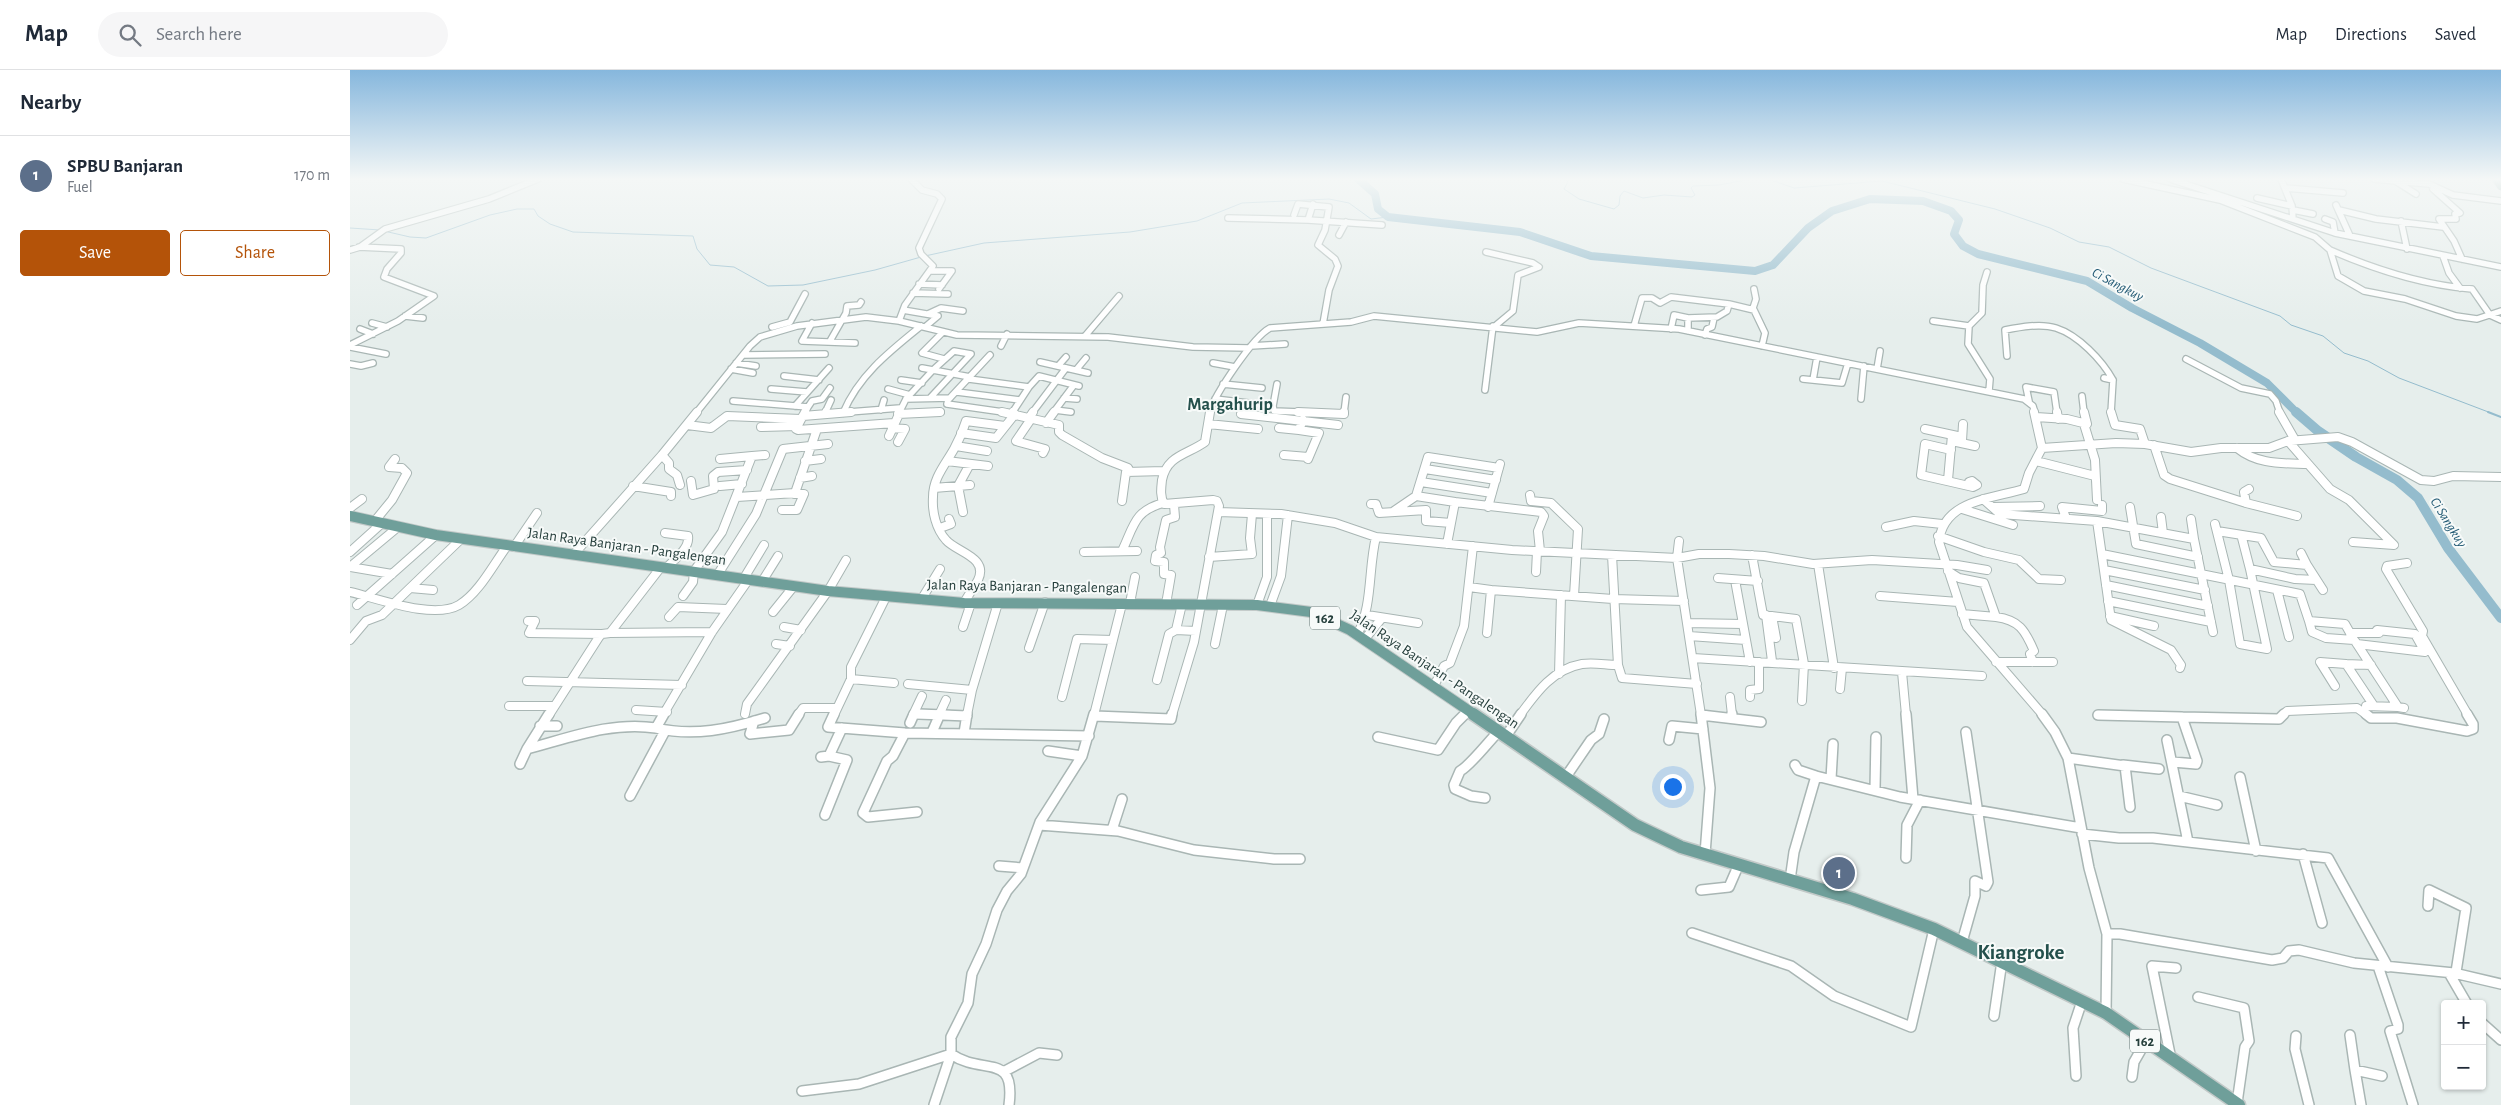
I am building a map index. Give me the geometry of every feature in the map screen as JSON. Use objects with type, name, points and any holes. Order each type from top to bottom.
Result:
[{"type":"main road","name":"Jalan Raya Banjaran - Pangalengan","points":[[350,516],[436,536],[763,580],[828,591],[886,597],[998,604],[1045,602],[1257,605],[1311,612],[1340,624],[1361,637],[1565,778],[1646,831],[1682,847],[1878,907],[1934,928],[2106,1014],[2238,1104]]},
{"type":"street","points":[[350,250],[358,247],[381,231],[393,227]]},
{"type":"street","points":[[899,321],[913,293],[933,266],[923,256],[919,246],[929,227]]},
{"type":"street","points":[[1323,324],[1329,290],[1338,266],[1338,262],[1318,245],[1325,227]]},
{"type":"street","points":[[1339,235],[1343,227]]},
{"type":"street","points":[[2291,227],[2317,238],[2330,250],[2376,270],[2409,280],[2472,289],[2490,315],[2501,320]]},
{"type":"street","points":[[2317,227],[2407,249],[2501,267]]},
{"type":"street","points":[[2334,227],[2335,233]]},
{"type":"street","points":[[2346,227],[2350,236]]},
{"type":"street","points":[[2402,227],[2407,249]]},
{"type":"street","points":[[2443,227],[2454,241],[2462,259]]},
{"type":"street","points":[[350,346],[387,327],[414,308],[431,300],[432,294],[384,277],[387,269],[401,253],[401,249],[358,247]]},
{"type":"street","points":[[2330,250],[2338,276],[2348,279],[2363,290],[2387,298],[2407,299],[2432,309],[2465,317],[2490,315],[2501,311]]},
{"type":"street","points":[[1485,390],[1496,325],[1513,310],[1518,275],[1526,270],[1536,269],[1538,265],[1486,252]]},
{"type":"street","points":[[2480,255],[2483,264]]},
{"type":"street","points":[[2443,256],[2449,273],[2460,288]]},
{"type":"street","points":[[919,284],[940,287],[952,271],[931,271]]},
{"type":"street","points":[[1933,321],[1969,326],[1978,320],[1983,309],[1982,287],[1987,272]]},
{"type":"street","points":[[1754,289],[1756,299],[1753,308],[1765,333],[1762,346]]},
{"type":"street","points":[[913,293],[948,294]]},
{"type":"street","points":[[772,327],[790,322],[806,294]]},
{"type":"street","points":[[1085,336],[1119,296]]},
{"type":"street","points":[[1634,326],[1642,298],[1652,298],[1660,303],[1664,299],[1671,297],[1753,308]]},
{"type":"street","points":[[830,341],[843,319],[847,306],[859,305],[861,302]]},
{"type":"street","points":[[1703,302],[1704,319]]},
{"type":"street","points":[[1672,329],[1674,315],[1688,318],[1714,318],[1724,314],[1729,304]]},
{"type":"street","points":[[928,314],[941,308],[963,310]]},
{"type":"street","points":[[843,412],[865,377],[887,354],[938,316],[903,310]]},
{"type":"street","points":[[405,316],[423,318]]},
{"type":"street","points":[[574,554],[662,455],[731,369],[760,337],[812,323],[866,316],[966,335],[1007,334],[1114,337],[1193,347],[1250,347],[1285,344]]},
{"type":"street","points":[[1162,502],[1161,494],[1164,471],[1173,458],[1203,444],[1215,399],[1223,384],[1260,333],[1270,328],[1351,322],[1374,316],[1496,325],[1546,332],[1573,324],[1672,329],[1988,391],[2029,401]]},
{"type":"street","points":[[1688,318],[1688,331]]},
{"type":"street","points":[[1706,335],[1707,329],[1712,327],[1714,318]]},
{"type":"street","points":[[812,323],[802,340],[855,343]]},
{"type":"street","points":[[372,324],[387,327]]},
{"type":"street","points":[[1969,326],[1970,349],[1988,375],[1988,391]]},
{"type":"street","points":[[2007,356],[2005,330],[2055,328],[2100,360],[2109,371],[2113,380],[2111,416],[2115,425],[2140,429],[2145,444]]},
{"type":"street","points":[[360,329],[373,334]]},
{"type":"street","points":[[943,332],[922,353],[944,359]]},
{"type":"street","points":[[1001,346],[1007,334]]},
{"type":"street","points":[[350,346],[386,354]]},
{"type":"street","points":[[889,436],[899,411],[908,397],[933,370],[954,351],[971,353],[971,356],[930,398]]},
{"type":"street","points":[[1877,369],[1880,351]]},
{"type":"street","points":[[743,355],[825,354]]},
{"type":"street","points":[[990,355],[950,398],[947,402],[949,405],[1013,414],[1059,425],[1059,432],[1062,435],[1086,446],[1096,457],[1128,468],[1122,501]]},
{"type":"street","points":[[1058,366],[1066,357]]},
{"type":"street","points":[[1813,380],[1817,357]]},
{"type":"street","points":[[1076,370],[1086,358]]},
{"type":"street","points":[[2186,358],[2241,388],[2270,394],[2276,401],[2277,408],[2292,440],[2308,464],[2330,489],[2349,500],[2394,545],[2353,542]]},
{"type":"street","points":[[1040,362],[1088,373]]},
{"type":"street","points":[[350,364],[361,366],[373,363]]},
{"type":"street","points":[[736,363],[756,366]]},
{"type":"street","points":[[1803,379],[1842,383],[1848,363]]},
{"type":"street","points":[[1213,364],[1235,368]]},
{"type":"street","points":[[1861,399],[1864,366]]},
{"type":"street","points":[[795,406],[829,368]]},
{"type":"street","points":[[922,368],[1029,387]]},
{"type":"street","points":[[1043,453],[1045,448],[1016,441],[1066,368]]},
{"type":"street","points":[[731,369],[753,373]]},
{"type":"street","points":[[784,376],[819,380]]},
{"type":"street","points":[[961,433],[996,438],[1029,387],[1039,376],[1076,385],[1046,423]]},
{"type":"street","points":[[2104,378],[2113,380]]},
{"type":"street","points":[[901,380],[922,383]]},
{"type":"street","points":[[1223,384],[1262,388]]},
{"type":"street","points":[[1277,384],[1273,406],[1274,411],[1344,414],[1346,396]]},
{"type":"street","points":[[2058,419],[2054,392],[2026,387],[2029,401],[2033,406],[2036,416],[2042,448],[2029,473],[2024,489],[1986,498],[1952,514],[1942,524],[1938,536],[1962,614],[1973,635],[2036,705],[2055,732],[2068,758],[2075,786],[2081,831],[2107,934],[2106,1014]]},
{"type":"street","points":[[830,388],[822,399],[812,401],[796,429],[893,426],[905,429],[898,442]]},
{"type":"street","points":[[770,389],[807,392]]},
{"type":"street","points":[[888,389],[908,397],[950,398]]},
{"type":"street","points":[[957,392],[1020,400]]},
{"type":"street","points":[[2082,396],[2082,405],[2087,418],[2087,424],[2084,424]]},
{"type":"street","points":[[1064,398],[1077,399]]},
{"type":"street","points":[[1215,399],[1273,406]]},
{"type":"street","points":[[825,414],[831,400]]},
{"type":"street","points":[[881,410],[884,400]]},
{"type":"street","points":[[733,401],[808,407]]},
{"type":"street","points":[[1245,403],[1241,414],[1338,425]]},
{"type":"street","points":[[761,427],[843,412],[881,410],[941,412]]},
{"type":"street","points":[[1055,410],[1071,412]]},
{"type":"street","points":[[686,425],[712,428],[720,424],[727,416],[801,420]]},
{"type":"street","points":[[2036,416],[2084,424]]},
{"type":"street","points":[[963,627],[972,587],[978,580],[978,565],[971,554],[948,542],[940,528],[933,515],[934,488],[940,470],[956,446],[968,420],[1005,426]]},
{"type":"street","points":[[1299,430],[1303,420]]},
{"type":"street","points":[[1208,424],[1258,429]]},
{"type":"street","points":[[1962,440],[1964,424]]},
{"type":"street","points":[[2084,424],[2095,460],[2095,476],[2100,505],[2102,554],[2110,616],[2119,626],[2171,650],[2181,665],[2180,668]]},
{"type":"street","points":[[1278,428],[1319,433],[1308,458],[1284,455]]},
{"type":"street","points":[[794,494],[817,429]]},
{"type":"street","points":[[1925,429],[1962,440],[1974,446]]},
{"type":"street","points":[[2042,448],[2090,444],[2145,444],[2191,452],[2237,448],[2269,448],[2292,440],[2338,437],[2352,442],[2421,480],[2434,481],[2453,476],[2501,477]]},
{"type":"street","points":[[1948,479],[1952,438]]},
{"type":"street","points":[[718,574],[746,533],[767,494],[783,449],[828,444]]},
{"type":"street","points":[[1951,450],[1925,444],[1921,474],[1972,485],[2000,514],[2100,521],[2194,539]]},
{"type":"street","points":[[2154,445],[2166,477],[2246,503],[2298,516]]},
{"type":"street","points":[[956,446],[987,451]]},
{"type":"street","points":[[2237,448],[2244,456],[2254,460],[2308,464]]},
{"type":"street","points":[[662,455],[670,463],[669,469],[676,475],[680,485]]},
{"type":"street","points":[[720,459],[765,455]]},
{"type":"street","points":[[683,596],[692,582],[694,572],[722,532],[752,456]]},
{"type":"street","points":[[1393,512],[1416,496],[1427,459],[1430,457],[1500,466],[1488,507]]},
{"type":"street","points":[[350,552],[377,523],[406,475],[404,468],[389,467],[396,459]]},
{"type":"street","points":[[805,461],[821,460]]},
{"type":"street","points":[[947,461],[988,466]]},
{"type":"street","points":[[2036,461],[2095,476]]},
{"type":"street","points":[[964,512],[958,486],[970,464]]},
{"type":"street","points":[[1425,469],[1496,480]]},
{"type":"street","points":[[690,481],[693,495],[714,489],[713,476],[718,472],[747,470]]},
{"type":"street","points":[[1128,472],[1164,471]]},
{"type":"street","points":[[800,478],[812,476]]},
{"type":"street","points":[[1421,482],[1492,493]]},
{"type":"street","points":[[720,486],[742,484]]},
{"type":"street","points":[[934,488],[970,485]]},
{"type":"street","points":[[633,486],[671,492],[672,496]]},
{"type":"street","points":[[2246,503],[2244,492],[2249,489]]},
{"type":"street","points":[[737,497],[767,494],[804,494],[798,510],[782,510]]},
{"type":"street","points":[[1530,495],[1531,501],[1551,503],[1575,524],[1578,529],[1574,596]]},
{"type":"street","points":[[1416,496],[1488,507],[1541,512],[1544,516],[1538,531],[1536,572]]},
{"type":"street","points":[[1429,498],[1426,521],[1450,523]]},
{"type":"street","points":[[350,508],[362,499]]},
{"type":"street","points":[[1095,716],[1155,720],[1171,719],[1193,647],[1218,512],[1216,501],[1174,505],[1162,502],[1148,507],[1141,512],[1122,551]]},
{"type":"street","points":[[1447,544],[1455,502]]},
{"type":"street","points":[[1371,504],[1376,504],[1378,512],[1426,510]]},
{"type":"street","points":[[1166,604],[1171,575],[1164,574],[1164,562],[1155,561],[1156,555],[1161,553],[1162,549],[1160,547],[1166,520],[1175,517],[1174,505]]},
{"type":"street","points":[[2066,518],[2062,507],[2100,505]]},
{"type":"street","points":[[1993,507],[2040,506]]},
{"type":"street","points":[[2130,507],[2136,544],[2198,557]]},
{"type":"street","points":[[1962,509],[2013,526]]},
{"type":"street","points":[[1218,512],[1288,515],[1335,523],[1376,537],[1538,551],[1677,558],[1705,553],[1752,555],[1818,564],[1872,560],[1948,569],[1957,565],[1987,570]]},
{"type":"street","points":[[350,592],[422,608],[454,608],[463,601],[537,513]]},
{"type":"street","points":[[1210,556],[1252,554],[1250,538],[1252,514]]},
{"type":"street","points":[[1257,605],[1267,577],[1267,514]]},
{"type":"street","points":[[1270,606],[1281,576],[1288,515]]},
{"type":"street","points":[[2161,517],[2163,533]]},
{"type":"street","points":[[940,528],[951,524],[949,519]]},
{"type":"street","points":[[1886,528],[1898,522],[1914,519],[1942,524]]},
{"type":"street","points":[[2191,519],[2213,632]]},
{"type":"street","points":[[350,567],[398,527]]},
{"type":"street","points":[[2242,538],[2267,649],[2240,644],[2229,580],[2216,528],[2261,538],[2274,562],[2307,564]]},
{"type":"street","points":[[520,764],[540,726],[569,682],[606,633],[664,567],[686,547],[689,539],[688,536],[665,533]]},
{"type":"street","points":[[357,605],[436,536]]},
{"type":"street","points":[[1938,536],[1984,552],[2020,560],[2039,579],[2061,580]]},
{"type":"street","points":[[1361,637],[1367,616],[1370,558],[1376,537]]},
{"type":"street","points":[[350,640],[366,621],[379,618],[461,539]]},
{"type":"street","points":[[1679,541],[1677,558],[1697,684],[1710,788],[1705,854]]},
{"type":"street","points":[[630,796],[661,730],[667,712],[764,545]]},
{"type":"street","points":[[1434,686],[1444,666],[1450,663],[1462,635],[1474,546]]},
{"type":"street","points":[[1084,552],[1108,554],[1113,550],[1137,551]]},
{"type":"street","points":[[2102,554],[2300,594],[2312,632],[2319,636],[2354,639],[2425,652],[2415,634],[2377,630],[2379,633],[2354,639]]},
{"type":"street","points":[[2301,554],[2322,590]]},
{"type":"street","points":[[1612,555],[1618,665],[1622,678],[1697,684]]},
{"type":"street","points":[[1752,555],[1763,615],[1787,614],[1796,620],[1804,664],[1802,701]]},
{"type":"street","points":[[763,580],[778,556]]},
{"type":"street","points":[[745,714],[747,704],[828,591],[846,560]]},
{"type":"street","points":[[2098,715],[2240,720],[2279,718],[2287,711],[2357,708],[2371,718],[2421,721],[2435,726],[2467,731],[2472,729],[2473,724],[2422,636],[2422,630],[2386,569],[2387,566],[2407,563]]},
{"type":"street","points":[[1818,564],[1838,668],[1840,689]]},
{"type":"street","points":[[350,567],[392,574]]},
{"type":"street","points":[[921,600],[940,569]]},
{"type":"street","points":[[1948,569],[1959,578],[1984,583],[1996,617]]},
{"type":"street","points":[[2250,569],[2295,579],[2316,580]]},
{"type":"street","points":[[2104,570],[2205,590]]},
{"type":"street","points":[[934,1105],[951,1054],[949,1045],[968,1003],[972,974],[986,944],[998,910],[1007,891],[1023,868],[1039,825],[1082,756],[1095,716],[1113,640],[1135,577]]},
{"type":"street","points":[[1718,578],[1758,581]]},
{"type":"street","points":[[1735,580],[1746,640],[1754,662],[1759,689],[1750,690],[1750,697]]},
{"type":"street","points":[[2106,585],[2208,606]]},
{"type":"street","points":[[773,612],[794,586]]},
{"type":"street","points":[[1469,587],[1613,599],[1684,601]]},
{"type":"street","points":[[410,588],[433,590]]},
{"type":"street","points":[[1487,632],[1491,590]]},
{"type":"street","points":[[2277,590],[2289,637]]},
{"type":"street","points":[[1559,674],[1561,595]]},
{"type":"street","points":[[1880,596],[1958,602]]},
{"type":"street","points":[[886,597],[851,667],[851,680],[828,727],[905,733],[1089,736]]},
{"type":"street","points":[[2108,601],[2211,622]]},
{"type":"street","points":[[1029,648],[1045,602]]},
{"type":"street","points":[[964,733],[972,690],[998,604]]},
{"type":"street","points":[[1176,630],[1182,604]]},
{"type":"street","points":[[1215,644],[1223,605]]},
{"type":"street","points":[[669,617],[678,607],[727,609]]},
{"type":"street","points":[[1962,614],[2016,620],[2021,624],[2034,651],[2030,654],[2033,662]]},
{"type":"street","points":[[1367,616],[1418,623]]},
{"type":"street","points":[[1769,616],[1776,638]]},
{"type":"street","points":[[1769,616],[1772,662]]},
{"type":"street","points":[[2110,616],[2154,626]]},
{"type":"street","points":[[1361,637],[1382,618]]},
{"type":"street","points":[[2308,620],[2345,624],[2370,665],[2401,707],[2370,706],[2346,664]]},
{"type":"street","points":[[528,621],[536,621],[528,633],[712,632]]},
{"type":"street","points":[[1687,623],[1744,624]]},
{"type":"street","points":[[784,627],[801,630]]},
{"type":"street","points":[[1157,680],[1169,634],[1176,630],[1196,630]]},
{"type":"street","points":[[1062,697],[1077,636],[1113,640]]},
{"type":"street","points":[[1689,636],[1746,640]]},
{"type":"street","points":[[776,644],[790,646]]},
{"type":"street","points":[[1693,658],[1982,676]]},
{"type":"street","points":[[1996,662],[2053,662]]},
{"type":"street","points":[[2335,686],[2320,662],[2370,665]]},
{"type":"street","points":[[1485,798],[1471,796],[1455,789],[1454,785],[1460,771],[1466,768],[1482,748],[1503,734],[1547,680],[1570,668],[1584,664],[1618,665]]},
{"type":"street","points":[[1902,672],[1910,739],[1912,773],[1910,777],[1916,800],[1907,825],[1906,858]]},
{"type":"street","points":[[851,680],[894,683]]},
{"type":"street","points":[[527,681],[682,685]]},
{"type":"street","points":[[908,684],[972,690]]},
{"type":"street","points":[[910,723],[922,696]]},
{"type":"street","points":[[1730,698],[1732,718]]},
{"type":"street","points":[[933,730],[946,700]]},
{"type":"street","points":[[509,706],[554,706]]},
{"type":"street","points":[[754,721],[750,734],[789,730],[803,708],[837,708]]},
{"type":"street","points":[[636,710],[667,712]]},
{"type":"street","points":[[1378,737],[1438,750],[1456,723],[1468,710]]},
{"type":"street","points":[[914,714],[968,716]]},
{"type":"street","points":[[1700,715],[1761,722]]},
{"type":"street","points":[[2173,762],[2196,764],[2197,761],[2182,717]]},
{"type":"street","points":[[527,749],[612,728],[636,726],[661,730],[704,732],[765,718]]},
{"type":"street","points":[[1565,778],[1591,740],[1600,732],[1604,719]]},
{"type":"street","points":[[540,726],[557,726]]},
{"type":"street","points":[[1669,740],[1672,726],[1703,730]]},
{"type":"street","points":[[824,815],[847,760],[825,757],[842,728]]},
{"type":"street","points":[[1962,942],[1975,896],[1975,881],[1988,886],[1966,732]]},
{"type":"street","points":[[905,733],[893,756],[887,761],[863,813],[868,817],[917,812]]},
{"type":"street","points":[[1875,790],[1876,737]]},
{"type":"street","points":[[2167,740],[2188,842]]},
{"type":"street","points":[[1831,779],[1833,744]]},
{"type":"street","points":[[1048,751],[1082,756]]},
{"type":"street","points":[[2068,758],[2158,769]]},
{"type":"street","points":[[1795,765],[1798,770],[1816,776],[1916,800],[1978,809],[2119,838],[2147,837],[2256,851],[2303,854],[2331,860],[2383,966],[2398,1025],[2398,1029],[2390,1031],[2413,1105]]},
{"type":"street","points":[[2123,765],[2127,768],[2130,807]]},
{"type":"street","points":[[1790,880],[1794,852],[1816,776]]},
{"type":"street","points":[[2240,777],[2256,851]]},
{"type":"street","points":[[2179,796],[2217,805]]},
{"type":"street","points":[[1112,830],[1122,799]]},
{"type":"street","points":[[1039,825],[1112,830],[1194,850],[1274,859],[1300,859]]},
{"type":"street","points":[[2303,854],[2322,923]]},
{"type":"street","points":[[1701,890],[1729,887],[1739,864]]},
{"type":"street","points":[[1000,866],[1023,868]]},
{"type":"street","points":[[2428,906],[2429,890],[2466,908],[2456,972],[2451,973]]},
{"type":"street","points":[[1692,933],[1791,966],[1834,996],[1912,1028],[1934,928]]},
{"type":"street","points":[[2107,934],[2272,960],[2282,958],[2290,950],[2300,950],[2344,961],[2451,973],[2501,984]]},
{"type":"street","points":[[1994,1016],[1997,984],[2002,961]]},
{"type":"street","points":[[2171,1058],[2152,966],[2176,968]]},
{"type":"street","points":[[2451,973],[2465,1000]]},
{"type":"street","points":[[2198,997],[2244,1008],[2249,1041],[2245,1047],[2238,1104]]},
{"type":"street","points":[[2076,1076],[2073,1028],[2082,1001]]},
{"type":"street","points":[[2486,1026],[2501,1040]]},
{"type":"street","points":[[2350,1035],[2361,1105]]},
{"type":"street","points":[[2296,1036],[2295,1049],[2309,1105]]},
{"type":"street","points":[[2132,1077],[2134,1062],[2146,1041]]},
{"type":"street","points":[[1005,1071],[1039,1053],[1058,1055]]},
{"type":"street","points":[[951,1054],[962,1062],[995,1067],[1005,1071],[1012,1083],[1009,1105]]},
{"type":"street","points":[[802,1092],[845,1088],[951,1054]]},
{"type":"street","points":[[2355,1070],[2382,1076]]},
{"type":"waterway","points":[[384,231],[410,237],[426,238],[456,227]]},
{"type":"waterway","points":[[559,227],[573,232],[693,236],[697,249],[710,265],[734,267],[768,286],[803,285],[875,270],[921,257]]},
{"type":"waterway","points":[[925,256],[984,243],[1130,232],[1159,227]]},
{"type":"waterway","name":"Ci Sangkuy","points":[[1479,227],[1520,232],[1591,256],[1755,271],[1773,265],[1809,227]]},
{"type":"waterway","name":"Ci Sangkuy","points":[[1956,227],[1954,234],[1963,246],[1978,254],[2087,281],[2132,308],[2200,343],[2267,383],[2296,412]]},
{"type":"waterway","points":[[2048,227],[2079,242],[2109,247],[2151,268],[2280,316],[2291,325],[2323,336],[2344,353],[2368,361],[2399,378],[2491,413]]},
{"type":"waterway","points":[[350,228],[380,230]]},
{"type":"waterway","name":"Ci Sangkuy","points":[[2296,412],[2318,431],[2356,457],[2397,480],[2418,498],[2448,548],[2501,618]]},
{"type":"waterway","points":[[2488,412],[2501,417]]},
{"type":"place","name":"SPBU Banjaran","points":[[1839,873]]},
{"type":"district","name":"Margahurip","points":[[1230,404]]},
{"type":"district","name":"Kiangroke","points":[[2021,952]]}]
